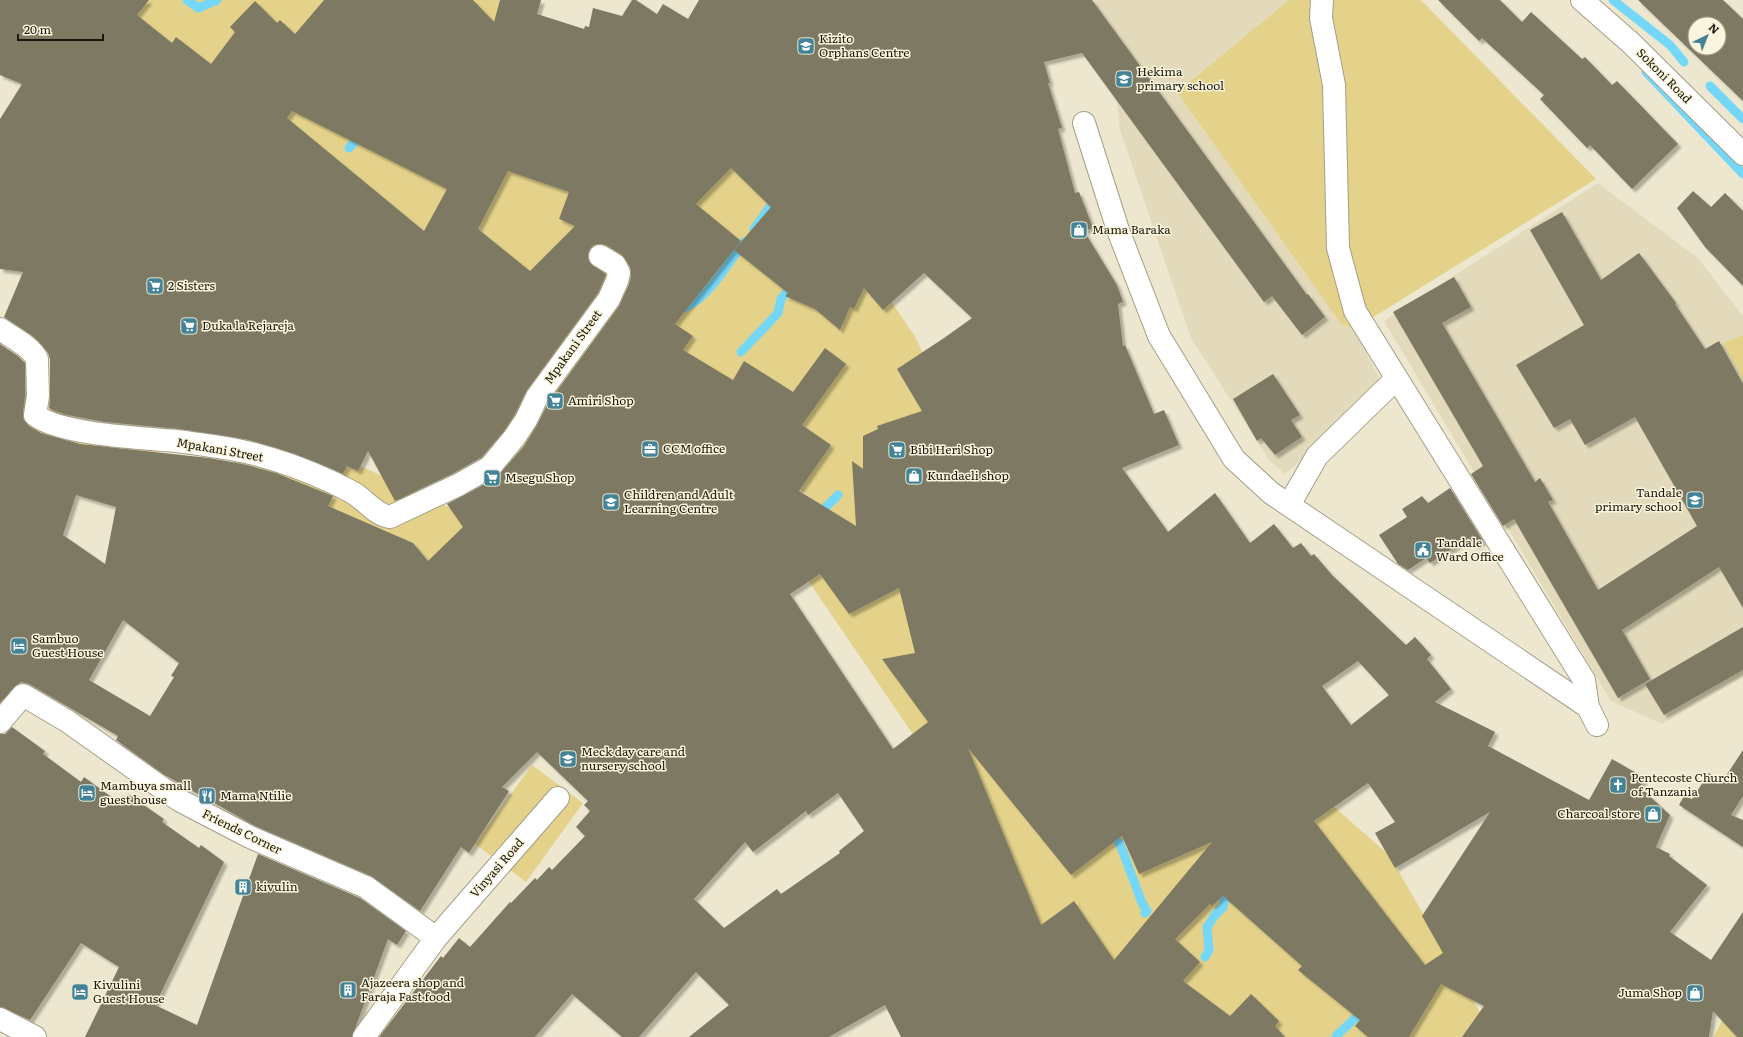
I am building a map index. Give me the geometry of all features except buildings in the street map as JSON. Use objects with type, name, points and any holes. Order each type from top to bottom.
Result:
[{"type":"street","points":[[1084,123],[1118,230],[1159,336],[1234,459],[1271,493],[1592,716],[1584,680],[1355,312],[1338,248],[1334,85],[1321,18],[1322,0]]},
{"type":"street","name":"Sokoni Road","points":[[1582,0],[1631,43],[1743,154]]},
{"type":"street","name":"Mpakani Street","points":[[0,329],[35,353],[37,359],[38,396],[35,415],[40,419],[93,433],[179,442],[245,452],[274,459],[316,475],[355,494],[383,516],[390,517],[472,478],[490,466],[504,451],[526,420],[537,397],[609,299],[619,273],[615,265],[600,256]]},
{"type":"street","points":[[1289,505],[1317,456],[1396,379]]},
{"type":"street","name":"Friends Corner","points":[[0,722],[23,695],[67,721],[179,800],[250,837],[366,886],[436,938]]},
{"type":"street","name":"Vinyasi Road","points":[[364,1037],[436,938],[558,798]]},
{"type":"street","points":[[0,1019],[35,1037]]},
{"type":"shaded area","points":[[0,0],[499,0],[555,44],[785,146],[914,335],[1071,649],[1244,728],[1389,855],[1487,1024],[1489,1037],[1191,1037],[1077,983],[985,840],[788,551],[820,505],[760,460],[606,587],[403,570],[0,459],[0,387],[212,475],[287,432],[533,546],[485,436],[0,6]]},
{"type":"shaded area","name":"Hekima primary school","points":[[1050,0],[1289,0],[1177,92],[1341,324],[1354,329],[1384,388],[1285,474],[1269,460],[1191,338],[1120,130],[1116,91]]},
{"type":"shaded area","points":[[1289,0],[1421,0],[1596,179],[1354,329],[1341,324],[1177,92]]},
{"type":"shaded area","name":"Tandale primary school","points":[[1598,183],[1698,258],[1743,316],[1743,677],[1662,724],[1611,701],[1384,321]]},
{"type":"shaded area","points":[[1743,335],[1743,379],[1723,343]]},
{"type":"shaded area","points":[[532,765],[583,803],[526,882],[475,844]]},
{"type":"shaded area","points":[[1737,989],[1743,1037],[1714,1037]]},
{"type":"waterway","points":[[187,0],[198,8],[217,0]]},
{"type":"waterway","points":[[1613,0],[1670,45],[1684,62]]},
{"type":"waterway","points":[[1646,72],[1743,174]]},
{"type":"waterway","points":[[1710,86],[1743,119]]},
{"type":"waterway","points":[[349,148],[362,134]]},
{"type":"waterway","points":[[754,229],[777,197]]},
{"type":"waterway","points":[[684,308],[693,304],[709,289],[744,242]]},
{"type":"waterway","points":[[741,352],[778,313],[781,299],[794,283]]},
{"type":"waterway","points":[[817,516],[838,495]]},
{"type":"waterway","points":[[1109,831],[1120,844],[1142,903],[1147,911],[1145,913]]},
{"type":"waterway","points":[[1205,957],[1209,950],[1207,927],[1215,915],[1223,907],[1225,899],[1235,890]]},
{"type":"waterway","points":[[1336,1036],[1365,1009]]},
{"type":"place","name":"Kizito Orphans Centre","points":[[806,46]]},
{"type":"place","name":"Hekima primary school","points":[[1124,79]]},
{"type":"place","name":"Mama Baraka","points":[[1079,230]]},
{"type":"place","name":"2 Sisters","points":[[155,286]]},
{"type":"place","name":"Duka la Rejareja","points":[[189,326]]},
{"type":"place","name":"Amiri Shop","points":[[555,401]]},
{"type":"place","name":"CCM office","points":[[650,449]]},
{"type":"place","name":"Bibi Heri Shop","points":[[897,450]]},
{"type":"place","name":"Kundaeli shop","points":[[914,476]]},
{"type":"place","name":"Msegu Shop","points":[[492,478]]},
{"type":"place","name":"Tandale primary school","points":[[1695,500]]},
{"type":"place","name":"Children and Adult Learning Centre","points":[[611,502]]},
{"type":"place","name":"Tandale Ward Office","points":[[1423,550]]},
{"type":"place","name":"Sambuo Guest House","points":[[19,646]]},
{"type":"place","name":"Meck day care and nursery school","points":[[568,759]]},
{"type":"place","name":"Pentecoste Church of Tanzania","points":[[1618,785]]},
{"type":"place","name":"Mambuya small guest house","points":[[87,793]]},
{"type":"place","name":"Mama Ntilie","points":[[207,796]]},
{"type":"place","name":"Charcoal store","points":[[1653,814]]},
{"type":"place","name":"kivulin","points":[[243,887]]},
{"type":"place","name":"Ajazeera shop and Faraja Fast food","points":[[348,990]]},
{"type":"place","name":"Kivulini Guest House","points":[[80,992]]},
{"type":"place","name":"Juma Shop","points":[[1695,993]]}]
